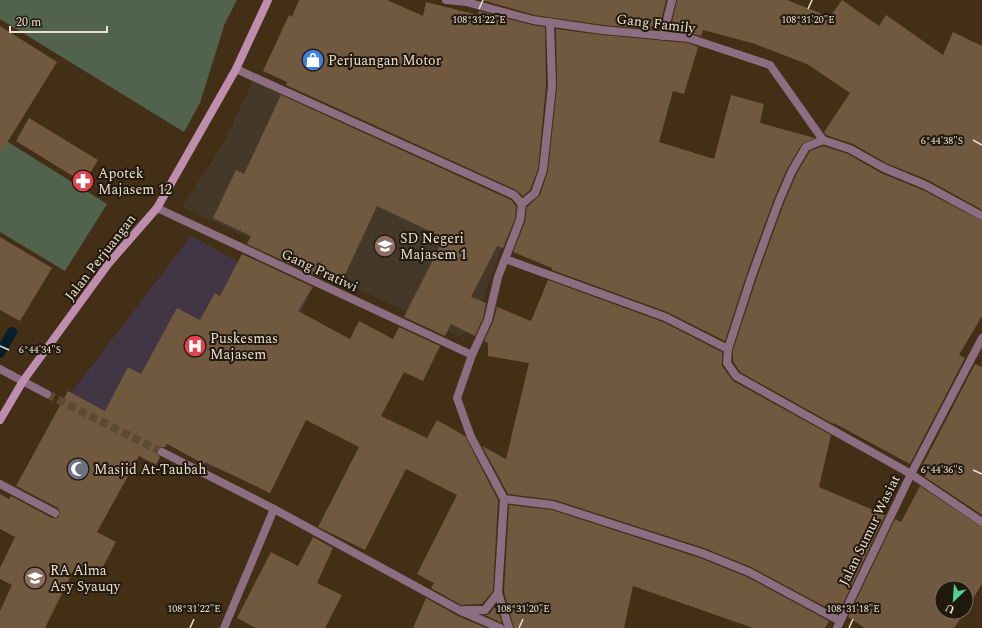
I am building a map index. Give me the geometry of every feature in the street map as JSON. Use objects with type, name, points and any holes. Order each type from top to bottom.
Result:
[{"type":"street","name":"Jalan Perjuangan","points":[[0,420],[23,381],[109,263],[157,208],[236,69],[268,0]]},
{"type":"street","name":"Gang Family","points":[[446,0],[466,2],[533,20],[602,30],[689,38],[770,66],[823,140]]},
{"type":"street","points":[[663,36],[672,0]]},
{"type":"street","points":[[509,628],[498,594],[504,499],[471,437],[457,398],[472,355],[488,320],[498,277],[520,220],[522,204],[535,193],[543,170],[552,86],[550,22]]},
{"type":"street","points":[[236,69],[514,195],[522,204]]},
{"type":"street","points":[[982,216],[925,185],[884,168],[850,149],[823,140],[806,146],[792,171],[779,201],[751,278],[728,349],[727,363],[736,376],[911,474],[982,522]]},
{"type":"street","name":"Gang Pratiwi","points":[[157,208],[472,355]]},
{"type":"street","points":[[505,259],[665,318],[728,349]]},
{"type":"street","name":"Jalan Sumur Wasiat","points":[[838,624],[911,474],[982,338]]},
{"type":"street","points":[[0,369],[47,394]]},
{"type":"street","points":[[162,452],[274,509],[460,611],[500,628]]},
{"type":"street","points":[[0,484],[54,513]]},
{"type":"street","points":[[504,499],[553,505],[702,553],[749,572],[838,624]]},
{"type":"street","points":[[224,628],[274,509]]},
{"type":"street","points":[[460,611],[485,610],[498,594]]},
{"type":"shaded area","name":"SD Negeri Majasem 1","points":[[253,81],[518,207],[487,286],[483,305],[474,329],[459,336],[182,207],[222,146]]},
{"type":"shaded area","name":"Puskesmas Majasem","points":[[191,236],[308,299],[214,469],[71,393]]},
{"type":"green space","points":[[0,0],[237,0],[225,23],[200,103],[184,132],[0,19]]},
{"type":"green space","points":[[0,137],[107,204],[65,271],[0,232]]},
{"type":"building","points":[[299,0],[387,0],[423,16],[426,2],[478,15],[479,11],[545,27],[546,86],[538,169],[530,190],[523,196],[516,190],[286,85],[287,82],[263,71],[289,15],[292,17]]},
{"type":"building","points":[[482,0],[666,0],[659,30],[603,25],[534,15]]},
{"type":"building","points":[[677,0],[787,0],[830,17],[842,0],[879,26],[886,15],[943,55],[953,32],[982,46],[982,210],[928,180],[886,163],[853,144],[826,135],[824,132],[850,93],[807,64],[752,43],[703,30],[701,36],[690,33],[670,31]]},
{"type":"building","points":[[0,26],[57,62],[0,154]]},
{"type":"building","points":[[556,29],[688,43],[698,47],[684,94],[673,91],[659,142],[714,159],[731,95],[764,104],[760,123],[815,138],[802,144],[787,169],[774,199],[746,276],[725,341],[667,312],[552,270],[552,268],[513,252],[525,222],[527,207],[540,195],[548,171],[557,86]]},
{"type":"building","name":"SD Negeri Majasem 1","points":[[281,95],[511,200],[516,206],[515,219],[503,248],[497,246],[471,297],[486,303],[483,318],[475,336],[451,324],[445,336],[404,317],[444,238],[377,206],[343,279],[323,270],[319,277],[247,244],[251,236],[213,218],[236,170],[244,174]]},
{"type":"building","points":[[29,118],[98,160],[84,183],[16,141]]},
{"type":"building","points":[[823,146],[848,154],[881,173],[923,190],[982,221],[982,316],[959,355],[965,358],[910,464],[834,423],[833,424],[740,372],[733,361],[733,350],[756,280],[784,203],[797,173],[810,151]]},
{"type":"building","points":[[0,237],[52,268],[20,321],[0,310]]},
{"type":"building","points":[[242,254],[313,287],[298,311],[350,339],[359,321],[393,339],[399,327],[440,346],[423,381],[404,372],[381,416],[427,438],[437,420],[465,436],[498,500],[493,591],[482,604],[461,605],[431,588],[434,583],[417,574],[457,495],[406,469],[365,550],[318,527],[359,447],[306,420],[270,493],[205,462],[204,464],[167,444],[165,447],[157,449],[157,453],[160,457],[156,465],[139,456],[97,532],[116,542],[99,574],[77,563],[45,628],[0,628],[0,611],[12,585],[0,579],[0,568],[15,537],[0,529],[0,494],[9,499],[11,496],[52,518],[58,517],[60,512],[58,508],[16,486],[68,391],[105,411],[128,367],[141,374],[177,308],[200,320],[215,293],[220,296]]},
{"type":"building","points":[[548,280],[663,322],[722,352],[722,366],[733,381],[831,435],[819,487],[885,515],[839,612],[834,609],[833,611],[751,567],[704,548],[555,500],[508,494],[482,446],[506,459],[529,363],[488,356],[488,343],[484,341],[493,322],[497,307],[531,321]]},
{"type":"building","points":[[975,364],[982,367],[982,515],[925,477],[926,475],[920,470]]},
{"type":"building","points":[[920,486],[982,527],[982,584],[974,597],[974,580],[934,580],[934,620],[960,620],[954,628],[865,628],[848,617],[895,519],[901,522]]},
{"type":"building","points":[[509,505],[552,510],[700,558],[747,577],[829,621],[825,628],[753,628],[633,586],[624,628],[514,628],[504,592]]},
{"type":"building","points":[[313,537],[333,548],[317,583],[342,595],[325,628],[256,628],[237,618],[271,552],[298,566]]},
{"type":"building","points":[[426,598],[458,616],[486,628],[413,628]]},
{"type":"building","points":[[496,605],[502,623],[485,615],[489,614]]},
{"type":"waterway","points":[[0,353],[12,332]]},
{"type":"tunnel","points":[[47,394],[162,452]]},
{"type":"place","name":"Perjuangan Motor","points":[[313,60]]},
{"type":"place","name":"Apotek Majasem 12","points":[[83,181]]},
{"type":"place","name":"SD Negeri Majasem 1","points":[[385,246]]},
{"type":"place","name":"Puskesmas Majasem","points":[[195,346]]},
{"type":"place","name":"Masjid At-Taubah","points":[[78,469]]},
{"type":"place","name":"RA Alma Asy Syauqy","points":[[35,578]]}]
